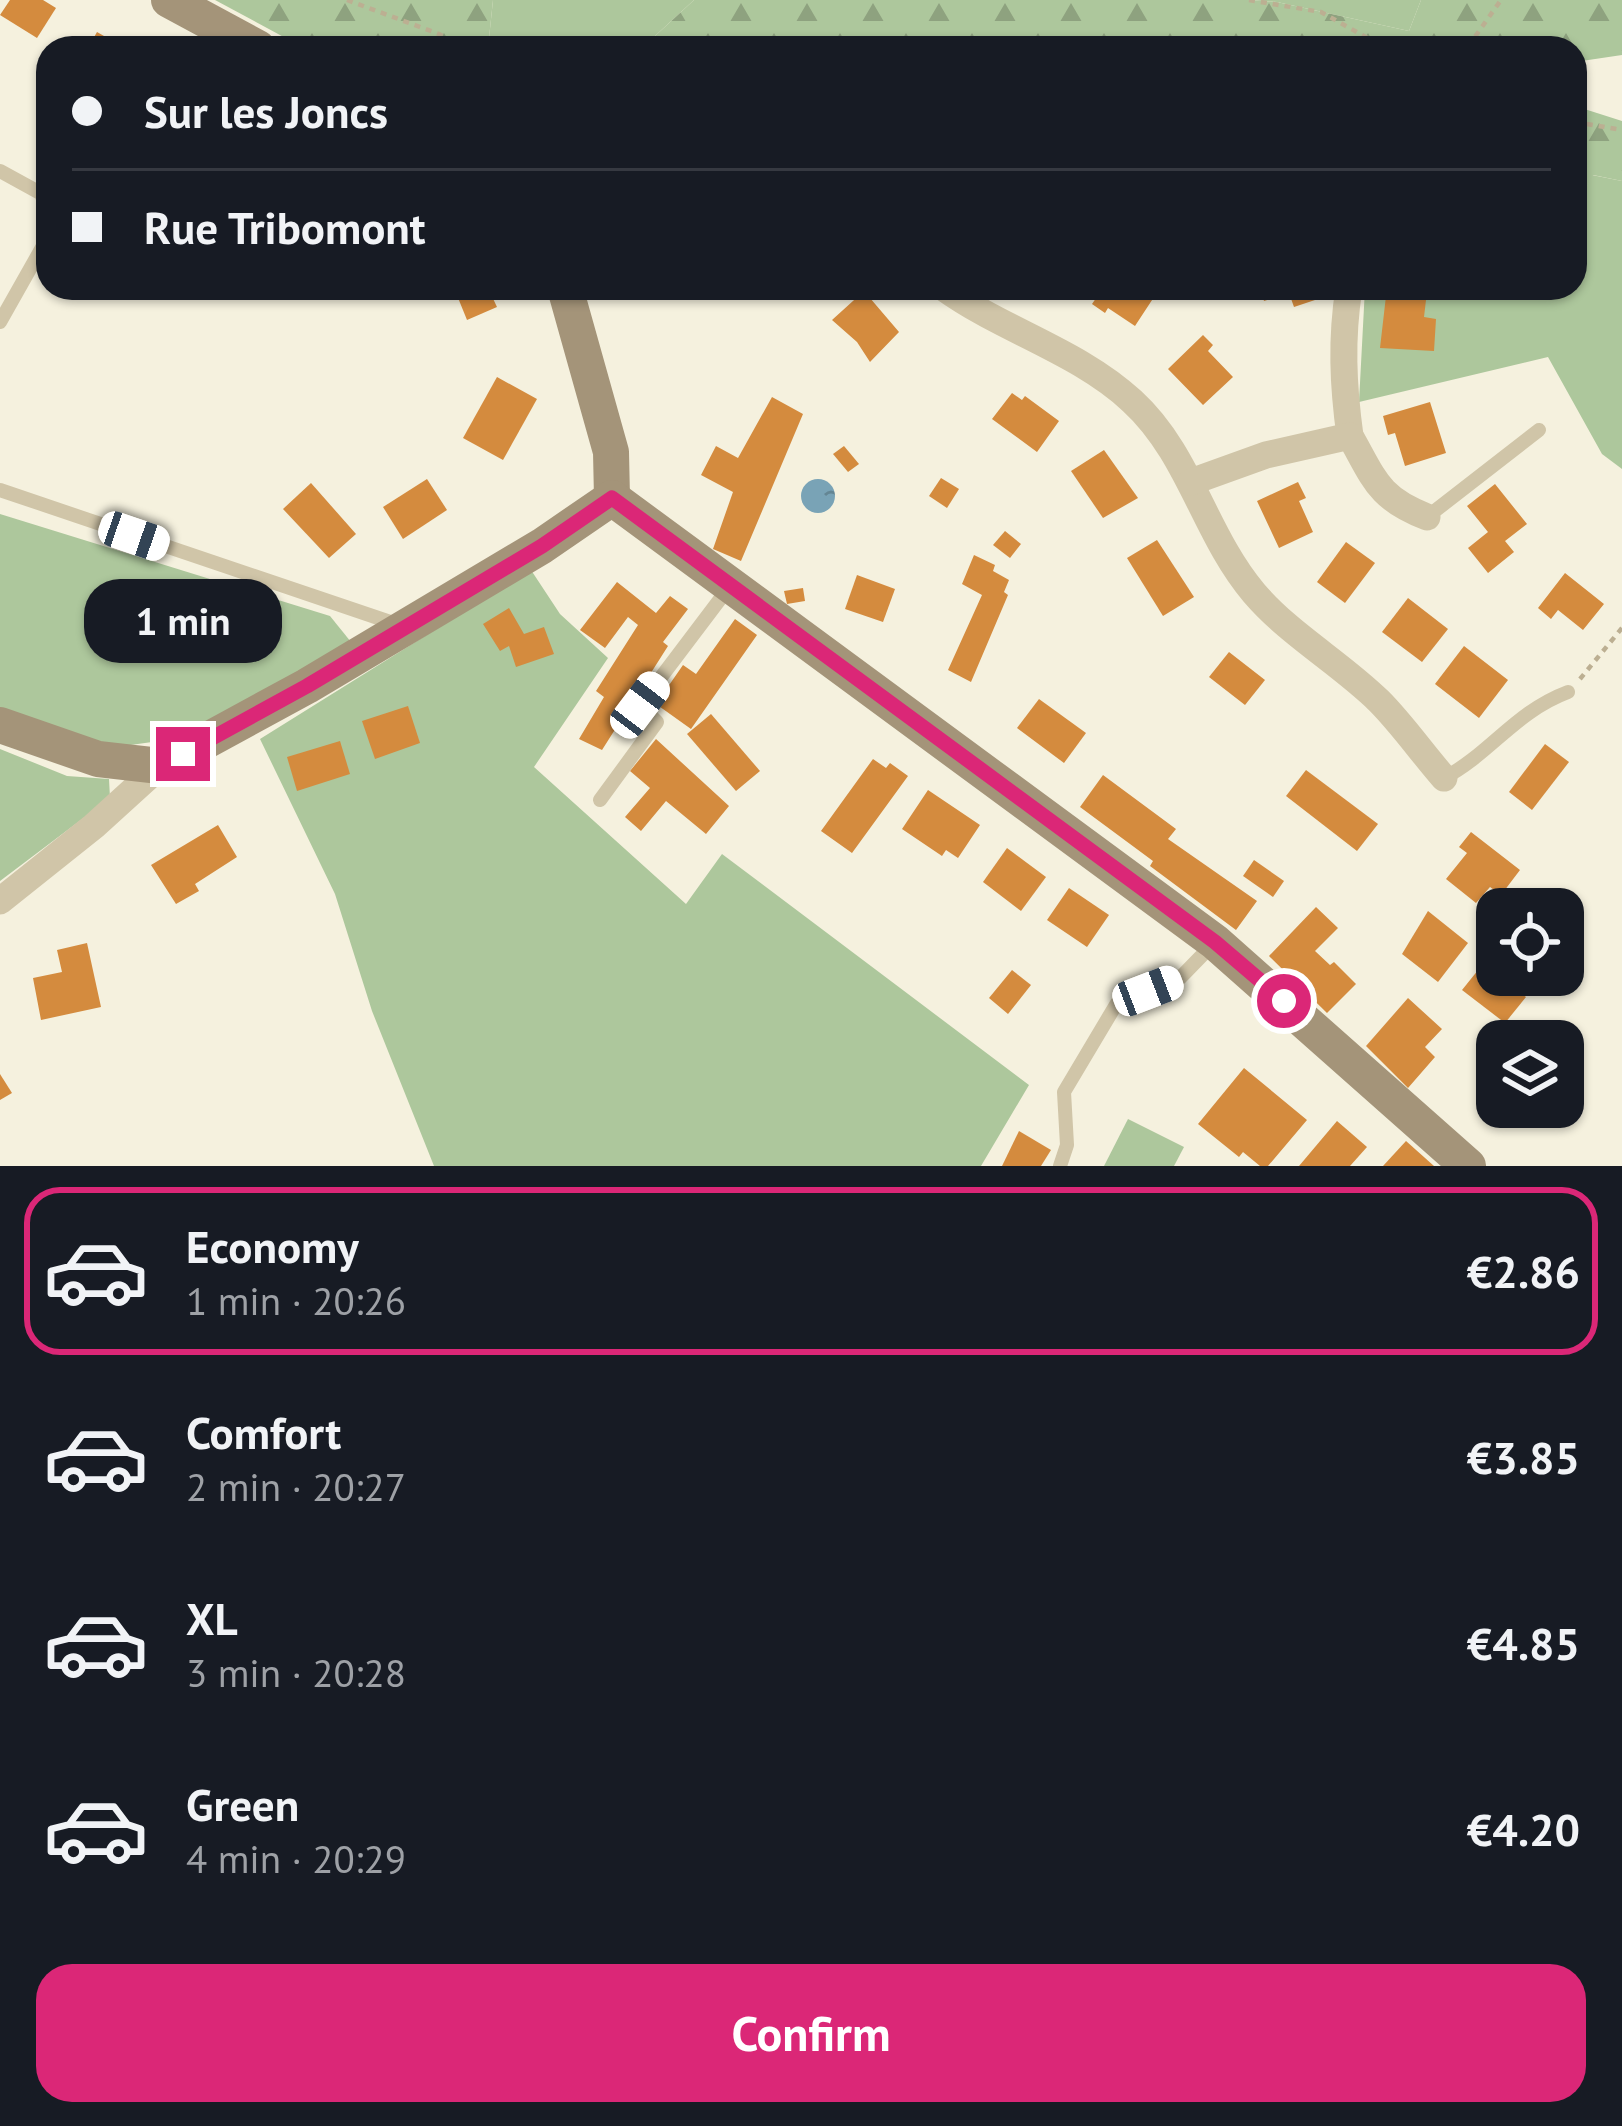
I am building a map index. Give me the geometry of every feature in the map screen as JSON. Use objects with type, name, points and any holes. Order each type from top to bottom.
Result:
[{"type":"street","points":[[170,0],[237,36]]},
{"type":"street","points":[[568,300],[606,433],[612,498],[1215,942],[1468,1166]]},
{"type":"street","points":[[963,300],[1105,378],[1150,418],[1178,456],[1215,534],[1252,590],[1274,615],[1378,701],[1444,778]]},
{"type":"street","points":[[1347,300],[1342,376],[1350,436],[1381,490],[1396,505],[1427,518]]},
{"type":"street","points":[[1191,482],[1266,455],[1350,436]]},
{"type":"street","points":[[0,901],[160,766],[307,686],[542,546],[612,498]]},
{"type":"street","points":[[0,724],[98,759],[160,766]]},
{"type":"lane","points":[[0,171],[36,191]]},
{"type":"lane","points":[[0,322],[36,255]]},
{"type":"lane","points":[[1427,518],[1539,430]]},
{"type":"lane","points":[[0,490],[403,627]]},
{"type":"lane","points":[[599,800],[657,722],[640,705],[730,585]]},
{"type":"lane","points":[[1444,778],[1472,764],[1524,713],[1568,692]]},
{"type":"lane","points":[[1060,1166],[1067,1145],[1064,1092],[1117,1003],[1180,978],[1215,942]]},
{"type":"path","points":[[347,0],[442,36]]},
{"type":"path","points":[[1249,0],[1321,12],[1364,36]]},
{"type":"path","points":[[1475,36],[1501,0]]},
{"type":"path","points":[[1587,124],[1622,130]]},
{"type":"path","points":[[1568,692],[1622,628]]},
{"type":"green space","points":[[215,0],[493,0],[489,36],[282,36]]},
{"type":"green space","points":[[493,0],[694,0],[655,36],[489,36]]},
{"type":"green space","points":[[694,0],[1249,0],[1409,31],[1421,0],[1622,0],[1622,55],[1587,60],[1587,36],[655,36]]},
{"type":"green space","points":[[1249,0],[1421,0],[1409,31]]},
{"type":"green space","points":[[1587,110],[1622,121],[1622,181],[1593,175],[1587,187]]},
{"type":"green space","points":[[1592,175],[1622,181],[1622,469],[1602,454],[1548,357],[1359,402],[1364,300],[1587,300],[1587,186]]},
{"type":"green space","points":[[0,514],[330,616],[351,642],[195,736],[102,749],[0,711]]},
{"type":"green space","points":[[531,570],[560,614],[608,658],[534,767],[686,904],[722,854],[1029,1085],[981,1166],[434,1166],[372,1011],[335,894],[260,739]]},
{"type":"green space","points":[[0,749],[67,776],[109,779],[110,798],[0,881]]},
{"type":"green space","points":[[1128,1119],[1184,1147],[1174,1166],[1104,1166]]},
{"type":"water","points":[[818,479],[830,484],[835,496],[830,508],[818,513],[806,508],[801,496],[806,484]]},
{"type":"building","points":[[10,0],[43,0],[56,8],[36,37],[0,15]]},
{"type":"building","points":[[459,300],[494,300],[497,307],[467,320]]},
{"type":"building","points":[[854,300],[872,300],[899,332],[870,362],[857,342],[832,320]]},
{"type":"building","points":[[1095,300],[1152,300],[1135,326],[1108,308],[1105,313],[1092,304]]},
{"type":"building","points":[[1386,300],[1426,300],[1424,317],[1436,319],[1434,351],[1380,348]]},
{"type":"building","points":[[1203,335],[1213,345],[1208,351],[1233,377],[1203,405],[1168,369]]},
{"type":"building","points":[[497,377],[537,399],[503,460],[463,438]]},
{"type":"building","points":[[1012,393],[1022,400],[1025,396],[1059,421],[1037,452],[992,419]]},
{"type":"building","points":[[772,397],[803,414],[741,561],[713,549],[733,492],[701,475],[716,446],[738,458]]},
{"type":"building","points":[[1430,402],[1446,453],[1405,466],[1395,433],[1388,435],[1383,416]]},
{"type":"building","points":[[844,446],[859,464],[848,472],[833,454]]},
{"type":"building","points":[[1104,450],[1138,498],[1103,518],[1071,471]]},
{"type":"building","points":[[941,478],[959,489],[947,508],[929,496]]},
{"type":"building","points":[[427,479],[447,510],[403,539],[383,507]]},
{"type":"building","points":[[1298,482],[1306,498],[1299,501],[1313,532],[1279,548],[1257,501]]},
{"type":"building","points":[[311,483],[356,534],[329,558],[283,509]]},
{"type":"building","points":[[1495,484],[1527,524],[1505,541],[1514,552],[1488,573],[1468,548],[1488,532],[1467,506]]},
{"type":"building","points":[[1005,531],[1021,544],[1010,558],[993,545]]},
{"type":"building","points":[[1157,540],[1194,597],[1163,616],[1127,558]]},
{"type":"building","points":[[1346,542],[1375,563],[1345,603],[1317,582]]},
{"type":"building","points":[[974,555],[995,565],[993,571],[1009,580],[1004,592],[1008,595],[971,682],[948,670],[982,595],[962,584]]},
{"type":"building","points":[[1565,573],[1604,604],[1583,630],[1558,610],[1551,619],[1538,608]]},
{"type":"building","points":[[857,575],[895,589],[883,622],[845,609]]},
{"type":"building","points":[[617,582],[656,613],[670,596],[688,609],[663,642],[668,646],[602,750],[579,739],[604,697],[596,691],[638,625],[628,617],[605,648],[580,630]]},
{"type":"building","points":[[803,588],[805,601],[787,604],[784,591]]},
{"type":"building","points":[[1408,598],[1448,629],[1422,662],[1382,632]]},
{"type":"building","points":[[509,608],[524,634],[544,627],[554,654],[516,667],[509,646],[500,651],[483,624]]},
{"type":"building","points":[[735,619],[757,635],[691,729],[656,704],[683,665],[696,674]]},
{"type":"building","points":[[1464,646],[1508,680],[1479,718],[1435,684]]},
{"type":"building","points":[[1229,652],[1265,680],[1245,705],[1209,677]]},
{"type":"building","points":[[1039,699],[1086,733],[1064,763],[1017,728]]},
{"type":"building","points":[[408,706],[420,743],[375,759],[362,721]]},
{"type":"building","points":[[711,714],[760,771],[736,791],[687,734]]},
{"type":"building","points":[[656,739],[729,806],[706,834],[666,801],[641,831],[625,817],[650,788],[630,771]]},
{"type":"building","points":[[340,741],[350,774],[297,791],[287,757]]},
{"type":"building","points":[[1545,744],[1569,762],[1532,810],[1509,792]]},
{"type":"building","points":[[873,759],[886,768],[890,763],[908,776],[852,853],[821,831]]},
{"type":"building","points":[[1306,770],[1378,824],[1357,851],[1286,796]]},
{"type":"building","points":[[1103,775],[1176,829],[1168,839],[1257,901],[1236,930],[1080,807]]},
{"type":"building","points":[[928,790],[980,825],[958,858],[946,850],[942,856],[902,829]]},
{"type":"building","points":[[218,825],[237,857],[195,884],[199,891],[176,904],[151,865]]},
{"type":"building","points":[[1471,832],[1520,870],[1506,888],[1476,888],[1476,903],[1446,879],[1467,853],[1459,847]]},
{"type":"building","points":[[1007,848],[1046,877],[1021,911],[983,882]]},
{"type":"building","points":[[1254,860],[1284,881],[1273,897],[1243,876]]},
{"type":"building","points":[[1069,888],[1109,915],[1087,947],[1047,920]]},
{"type":"building","points":[[1316,907],[1338,928],[1315,951],[1356,984],[1327,1013],[1269,956]]},
{"type":"building","points":[[1428,911],[1468,943],[1438,982],[1402,954]]},
{"type":"building","points":[[87,943],[101,1007],[41,1020],[33,978],[62,972],[57,950]]},
{"type":"building","points":[[1012,970],[1031,985],[1008,1014],[989,998]]},
{"type":"building","points":[[1476,973],[1476,996],[1526,997],[1507,1020],[1501,1020],[1462,990]]},
{"type":"building","points":[[1408,998],[1442,1029],[1425,1047],[1435,1057],[1408,1088],[1366,1046]]},
{"type":"building","points":[[1244,1068],[1307,1120],[1268,1166],[1260,1166],[1243,1152],[1239,1157],[1198,1124]]},
{"type":"building","points":[[0,1074],[12,1093],[0,1100]]},
{"type":"building","points":[[1337,1121],[1367,1147],[1350,1166],[1299,1166]]},
{"type":"building","points":[[1019,1131],[1051,1150],[1041,1166],[1002,1166]]},
{"type":"building","points":[[1406,1141],[1434,1166],[1383,1166]]},
{"type":"route","points":[[183,754],[542,546],[612,498],[1215,942],[1284,1001]]}]
